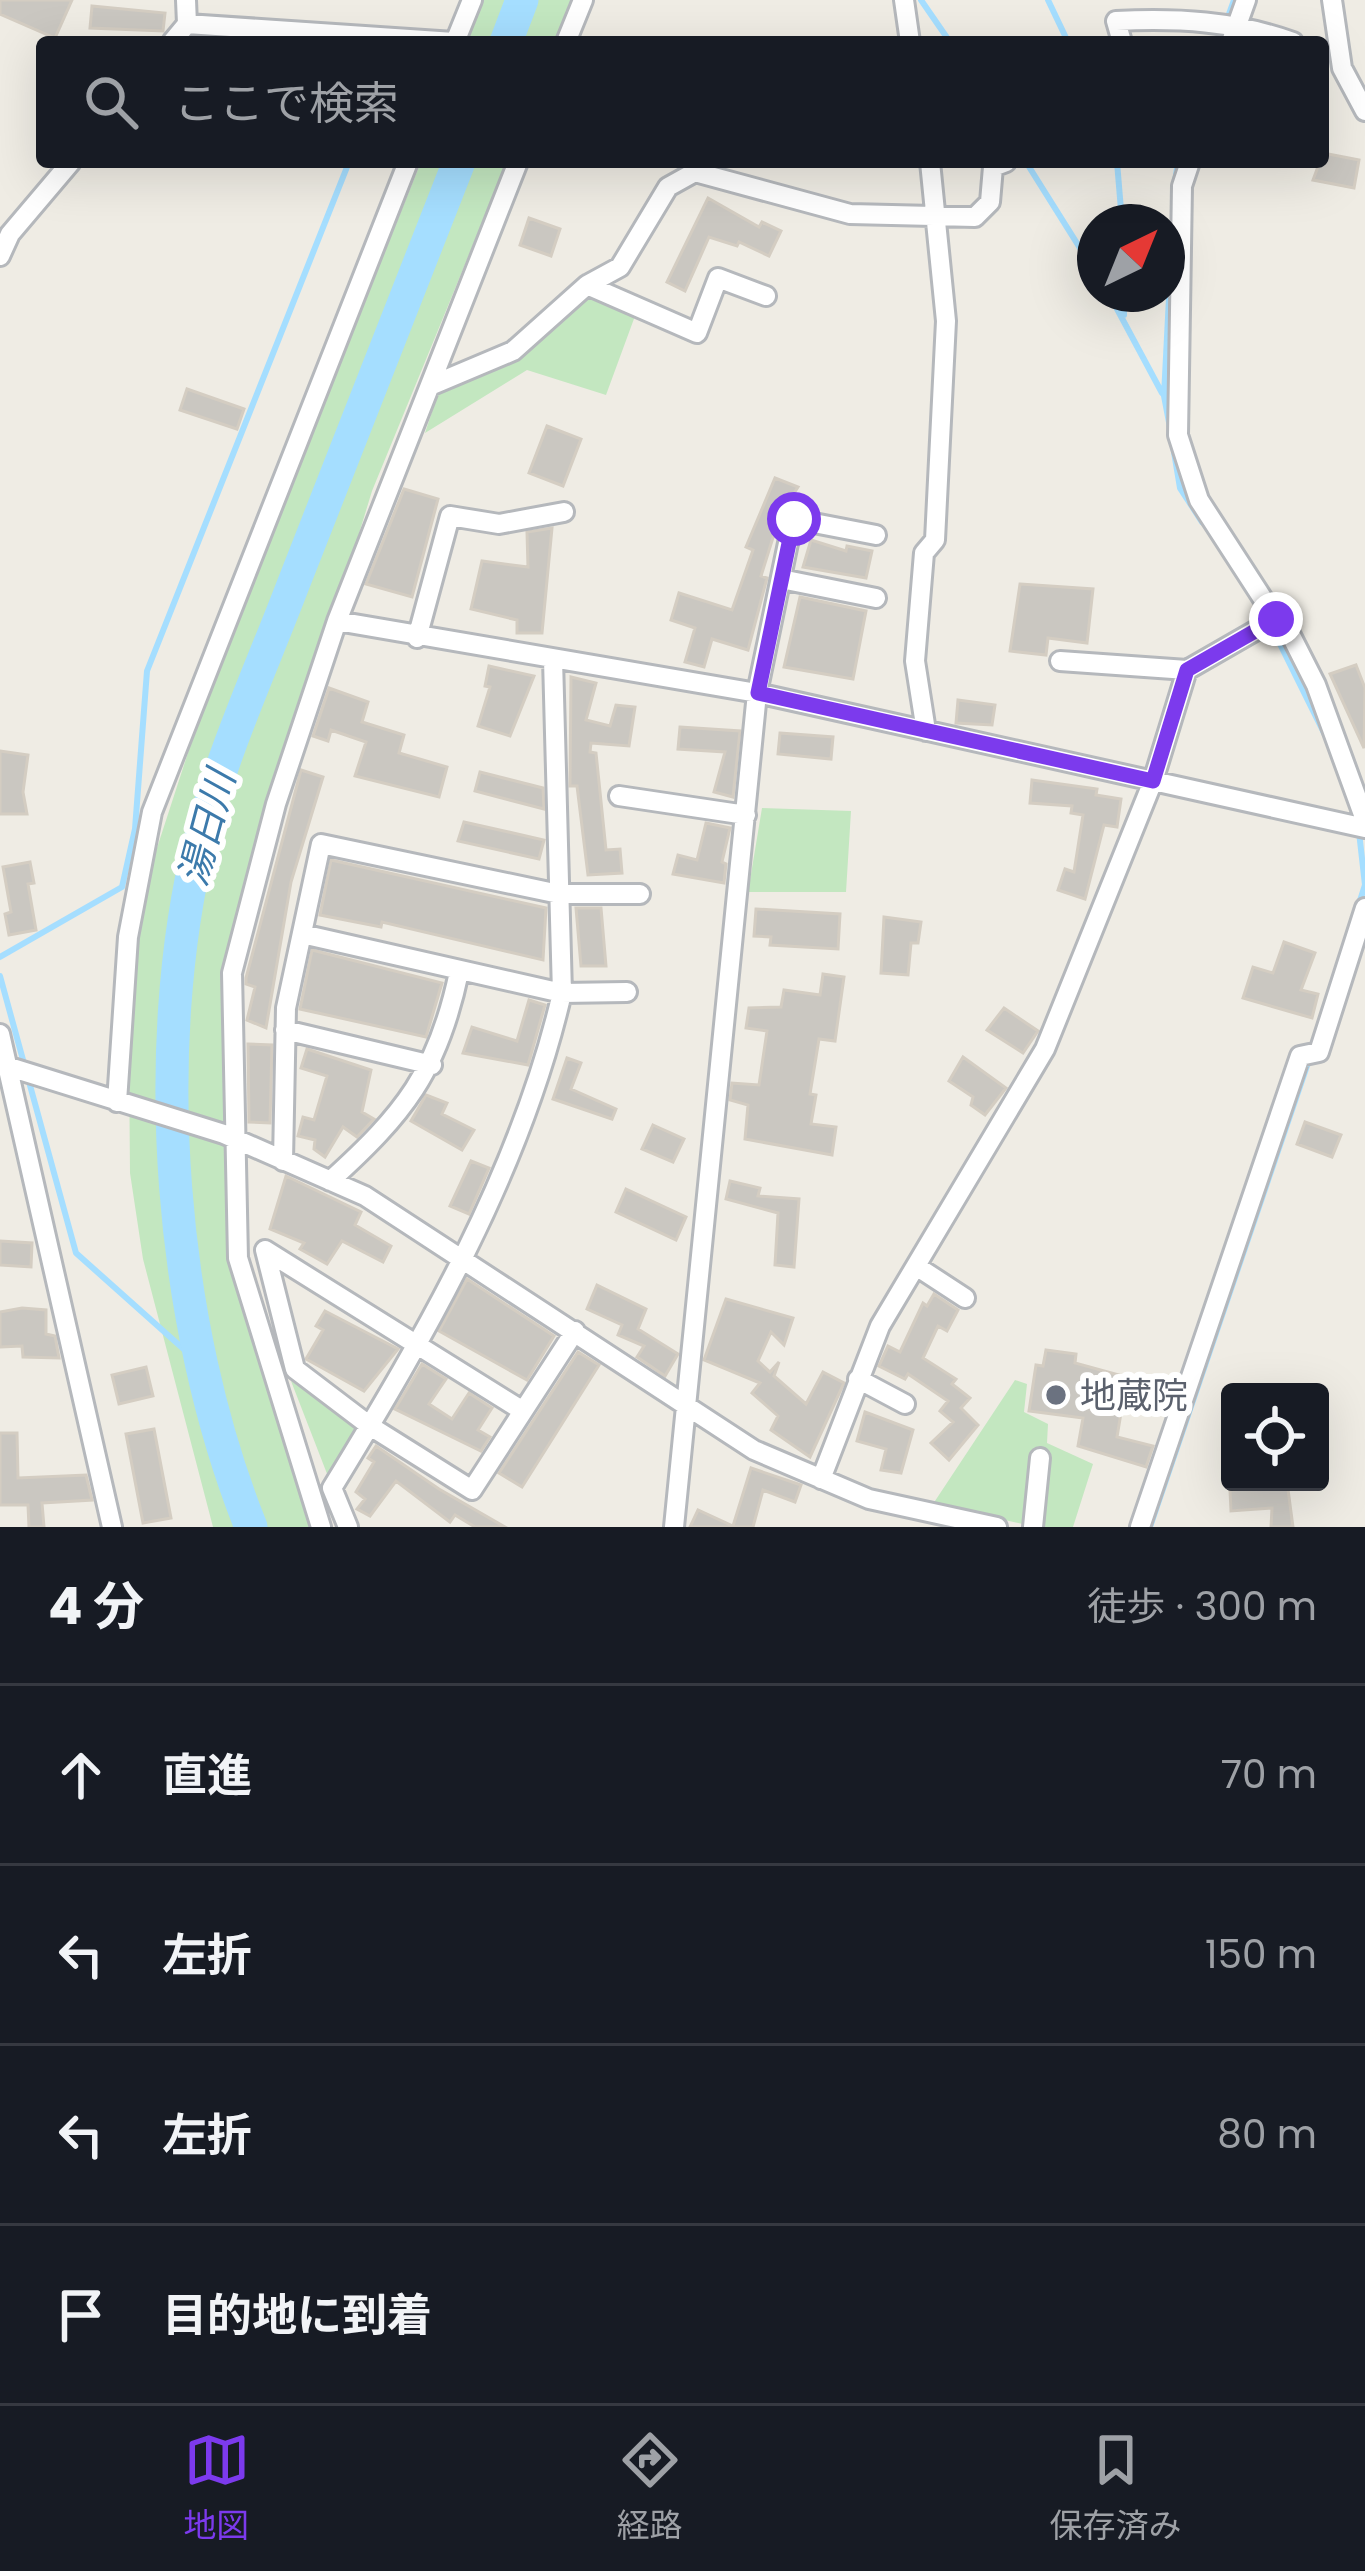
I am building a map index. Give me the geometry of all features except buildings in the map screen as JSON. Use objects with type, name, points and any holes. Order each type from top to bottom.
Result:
[{"type":"street","points":[[177,36],[188,24],[186,0]]},
{"type":"street","points":[[457,36],[472,0]]},
{"type":"street","points":[[568,36],[583,0]]},
{"type":"street","points":[[904,0],[909,36]]},
{"type":"street","points":[[1120,36],[1116,21],[1213,23],[1234,31],[1246,0]]},
{"type":"street","points":[[1332,0],[1342,68],[1365,111]]},
{"type":"street","points":[[188,24],[366,36]]},
{"type":"street","points":[[1329,60],[1342,68]]},
{"type":"street","points":[[0,256],[10,234],[66,168]]},
{"type":"street","points":[[117,1102],[128,937],[152,812],[406,168]]},
{"type":"street","points":[[321,1527],[238,1258],[229,1136],[232,973],[276,804],[337,621],[516,168]]},
{"type":"street","points":[[926,730],[915,661],[924,553],[935,540],[946,321],[930,168]]},
{"type":"street","points":[[430,386],[513,350],[587,284],[620,267],[668,187],[695,172],[850,214],[975,217],[990,202],[993,168]]},
{"type":"street","points":[[1188,168],[1182,186],[1178,435],[1198,500],[1276,619]]},
{"type":"street","points":[[587,284],[697,333],[718,278],[766,296]]},
{"type":"street","points":[[417,638],[450,516],[499,524],[564,512]]},
{"type":"street","points":[[674,1527],[758,693],[781,579],[794,519],[877,535]]},
{"type":"street","points":[[781,579],[876,598]]},
{"type":"street","points":[[337,621],[758,693],[1360,824],[1316,686],[1281,616],[1187,670],[1060,661]]},
{"type":"street","points":[[348,1527],[332,1488],[463,1257],[515,1142],[550,1045],[562,993],[553,659]]},
{"type":"street","points":[[821,1479],[859,1392],[858,1379],[880,1326],[1046,1049],[1153,781],[1187,670]]},
{"type":"street","points":[[619,796],[746,815]]},
{"type":"street","points":[[283,1161],[285,1030],[322,844],[559,894],[640,894]]},
{"type":"street","points":[[1140,1527],[1365,908]]},
{"type":"street","points":[[302,934],[562,993],[627,992]]},
{"type":"street","points":[[330,1181],[387,1129],[432,1065],[459,972]]},
{"type":"street","points":[[285,1030],[432,1065]]},
{"type":"street","points":[[0,1034],[112,1527]]},
{"type":"street","points":[[7,1066],[229,1136],[330,1181],[463,1257],[754,1450],[869,1498],[997,1527]]},
{"type":"street","points":[[523,1411],[265,1250],[295,1370],[370,1426],[472,1490],[523,1411],[575,1330]]},
{"type":"street","points":[[916,1266],[965,1298]]},
{"type":"street","points":[[858,1379],[905,1405]]},
{"type":"street","points":[[1033,1527],[1040,1458]]},
{"type":"green space","points":[[483,0],[573,0],[558,36],[469,36]]},
{"type":"green space","points":[[419,168],[505,168],[372,491],[283,783],[228,1033],[244,1278],[311,1527],[213,1527],[143,1259],[130,1173],[128,937],[212,679]]},
{"type":"green space","points":[[585,291],[635,316],[606,395],[527,370],[425,433],[439,390],[495,370]]},
{"type":"green space","points":[[762,808],[851,811],[846,892],[748,892]]},
{"type":"green space","points":[[1015,1380],[1027,1384],[1024,1412],[1048,1424],[1047,1443],[1093,1464],[1073,1527],[1036,1527],[933,1504]]},
{"type":"green space","points":[[291,1381],[362,1428],[331,1484]]},
{"type":"waterway","name":"湯日川","points":[[508,36],[522,0]]},
{"type":"waterway","points":[[921,0],[946,36]]},
{"type":"waterway","points":[[1048,0],[1065,36]]},
{"type":"waterway","points":[[1221,36],[1234,0]]},
{"type":"waterway","points":[[0,957],[122,887],[135,829],[147,671],[347,168]]},
{"type":"waterway","name":"湯日川","points":[[251,1527],[223,1448],[202,1365],[176,1187],[172,1097],[184,922],[200,840],[231,743],[457,168]]},
{"type":"waterway","points":[[1030,168],[1077,243]]},
{"type":"waterway","points":[[1118,168],[1120,204]]},
{"type":"waterway","points":[[1174,188],[1177,168]]},
{"type":"waterway","points":[[1119,312],[1162,393]]},
{"type":"waterway","points":[[1168,312],[1164,396],[1171,433]]},
{"type":"waterway","points":[[1173,446],[1180,488],[1202,522]]},
{"type":"waterway","points":[[1276,636],[1325,735]]},
{"type":"waterway","points":[[1358,907],[1365,885],[1359,832]]},
{"type":"waterway","points":[[0,976],[76,1253],[197,1361]]},
{"type":"waterway","points":[[1150,1527],[1310,1057]]},
{"type":"place","name":"地蔵院","points":[[1056,1395]]},
{"type":"route","points":[[794,519],[758,693],[1153,781],[1187,670],[1276,619]]}]
